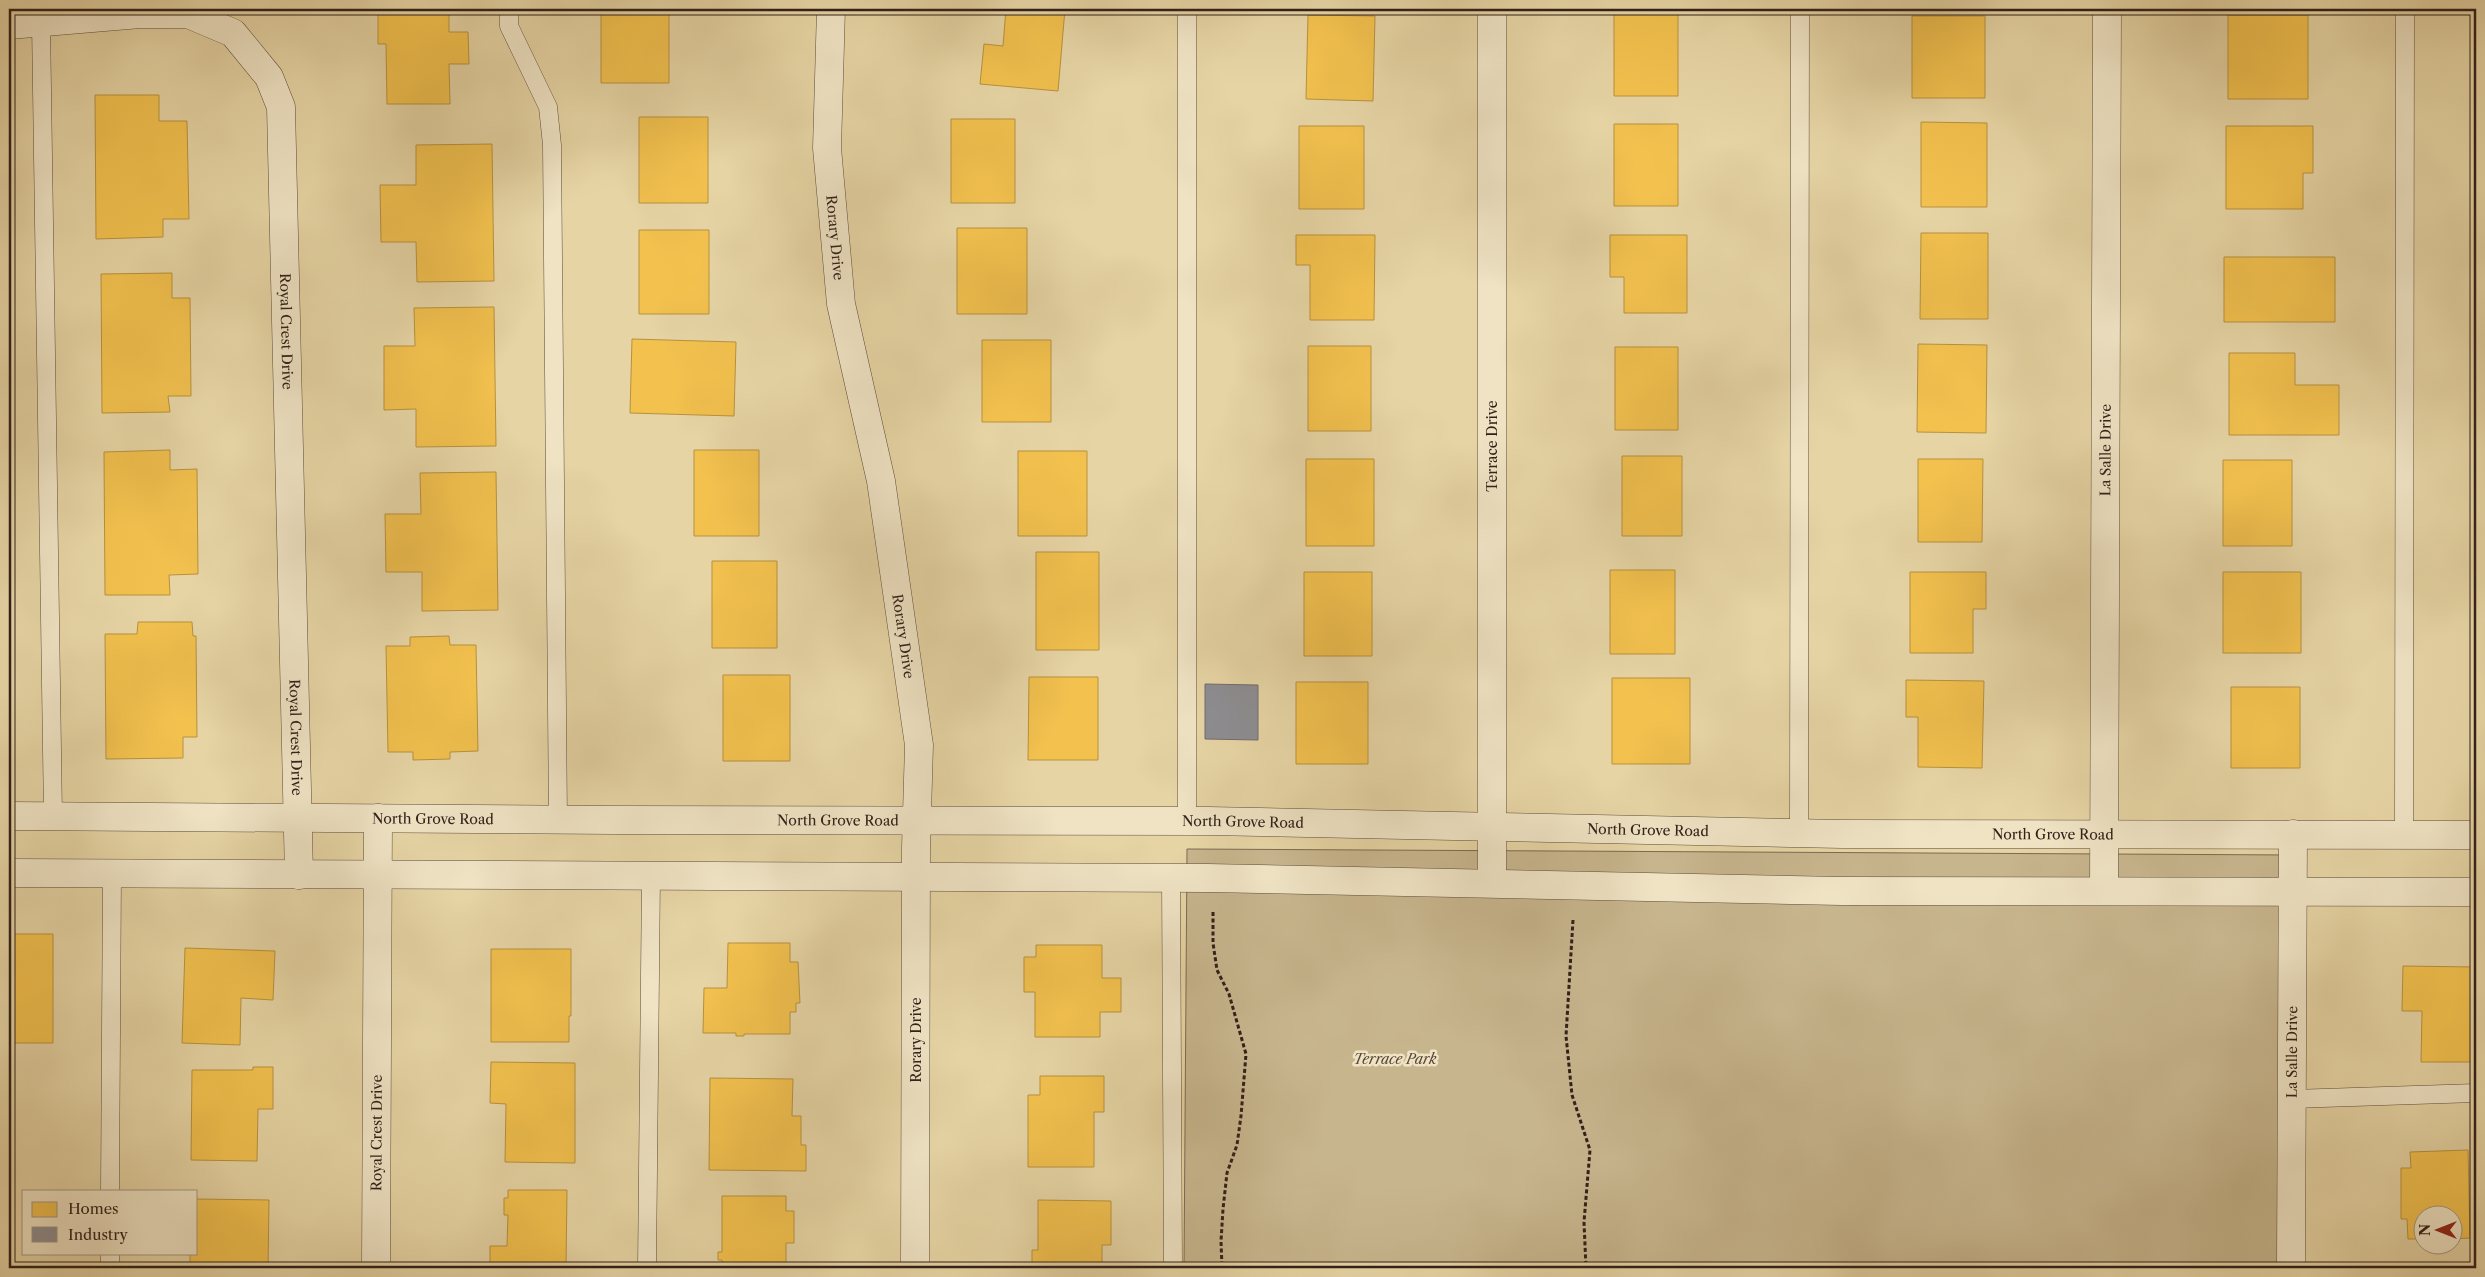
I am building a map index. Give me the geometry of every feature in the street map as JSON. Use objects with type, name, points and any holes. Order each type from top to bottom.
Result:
[{"type":"street","name":"Rorary Drive","points":[[831,9],[827,148],[841,304],[882,491],[919,745],[916,877],[915,1268]]},
{"type":"street","name":"Terrace Drive","points":[[1492,9],[1492,884]]},
{"type":"street","name":"La Salle Drive","points":[[2104,891],[2107,9]]},
{"type":"street","name":"Royal Crest Drive","points":[[9,25],[140,14],[188,14],[234,33],[269,77],[281,107],[299,875]]},
{"type":"street","name":"North Grove Road","points":[[9,816],[558,820],[1187,821],[1799,832],[2476,835]]},
{"type":"street","name":"Royal Crest Drive","points":[[376,1268],[378,818]]},
{"type":"street","name":"La Salle Drive","points":[[2291,1268],[2293,834]]},
{"type":"street","points":[[9,873],[1171,878],[1841,891],[2476,892]]},
{"type":"lane","points":[[509,9],[509,26],[548,107],[552,145],[558,820]]},
{"type":"lane","points":[[1187,9],[1187,821]]},
{"type":"lane","points":[[1799,832],[1800,9]]},
{"type":"lane","points":[[2404,835],[2405,9]]},
{"type":"lane","points":[[41,23],[53,816]]},
{"type":"lane","points":[[110,1190],[112,874]]},
{"type":"lane","points":[[647,1268],[650,877]]},
{"type":"lane","points":[[1171,878],[1173,1268]]},
{"type":"lane","points":[[2292,1099],[2476,1093]]},
{"type":"lane","points":[[110,1254],[110,1268]]},
{"type":"path","points":[[1213,912],[1213,944],[1217,970],[1228,994],[1246,1054],[1241,1116],[1236,1145],[1227,1173],[1221,1241],[1222,1268]]},
{"type":"path","points":[[1573,915],[1566,1036],[1572,1095],[1590,1150],[1584,1222],[1586,1268]]},
{"type":"green space","name":"Terrace Park","points":[[1187,849],[2293,855],[2291,1268],[1184,1268]]},
{"type":"building: Homes","points":[[378,9],[449,9],[449,32],[468,32],[469,64],[449,64],[450,104],[387,104],[386,44],[378,44]]},
{"type":"building: Homes","points":[[601,9],[669,9],[669,83],[601,83]]},
{"type":"building: Homes","points":[[1006,9],[1065,9],[1058,91],[980,84],[984,44],[1003,46]]},
{"type":"building: Homes","points":[[1614,12],[1678,12],[1678,96],[1614,96]]},
{"type":"building: Homes","points":[[1308,15],[1375,16],[1373,101],[1306,99]]},
{"type":"building: Homes","points":[[2228,15],[2308,15],[2308,99],[2228,99]]},
{"type":"building: Homes","points":[[1912,16],[1985,16],[1985,98],[1912,98]]},
{"type":"building: Homes","points":[[95,95],[159,95],[159,121],[187,121],[189,219],[163,219],[163,237],[96,239]]},
{"type":"building: Homes","points":[[639,117],[708,117],[708,203],[639,203]]},
{"type":"building: Homes","points":[[951,119],[1015,119],[1015,203],[951,203]]},
{"type":"building: Homes","points":[[1921,122],[1987,123],[1987,207],[1921,207]]},
{"type":"building: Homes","points":[[1614,124],[1678,124],[1678,206],[1614,206]]},
{"type":"building: Homes","points":[[1299,126],[1364,126],[1364,209],[1299,209]]},
{"type":"building: Homes","points":[[2226,126],[2313,126],[2313,173],[2303,173],[2303,209],[2226,209]]},
{"type":"building: Homes","points":[[492,144],[494,281],[417,282],[416,242],[381,242],[380,185],[416,185],[416,145]]},
{"type":"building: Homes","points":[[957,228],[1027,228],[1027,314],[957,314]]},
{"type":"building: Homes","points":[[639,230],[709,230],[709,314],[639,314]]},
{"type":"building: Homes","points":[[1921,233],[1988,233],[1988,319],[1920,319]]},
{"type":"building: Homes","points":[[1296,235],[1375,235],[1374,320],[1310,320],[1310,265],[1296,265]]},
{"type":"building: Homes","points":[[1610,235],[1687,235],[1687,313],[1624,313],[1624,277],[1610,277]]},
{"type":"building: Homes","points":[[2224,257],[2335,257],[2335,322],[2224,322]]},
{"type":"building: Homes","points":[[172,273],[172,298],[190,298],[191,396],[168,396],[170,412],[102,413],[101,274]]},
{"type":"building: Homes","points":[[494,307],[496,446],[416,447],[416,409],[384,410],[384,346],[415,346],[414,308]]},
{"type":"building: Homes","points":[[632,339],[736,342],[734,416],[630,413]]},
{"type":"building: Homes","points":[[982,340],[1051,340],[1051,422],[982,422]]},
{"type":"building: Homes","points":[[1918,344],[1987,345],[1986,433],[1917,432]]},
{"type":"building: Homes","points":[[1308,346],[1371,346],[1371,431],[1308,431]]},
{"type":"building: Homes","points":[[1615,347],[1678,347],[1678,430],[1615,430]]},
{"type":"building: Homes","points":[[2229,353],[2295,353],[2295,385],[2339,385],[2339,435],[2229,435]]},
{"type":"building: Homes","points":[[170,450],[170,470],[197,469],[198,574],[169,575],[170,595],[105,595],[104,452]]},
{"type":"building: Homes","points":[[694,450],[759,450],[759,536],[694,536]]},
{"type":"building: Homes","points":[[1018,451],[1087,451],[1087,536],[1018,536]]},
{"type":"building: Homes","points":[[1622,456],[1682,456],[1682,536],[1622,536]]},
{"type":"building: Homes","points":[[1306,459],[1374,459],[1374,546],[1306,546]]},
{"type":"building: Homes","points":[[1918,459],[1983,459],[1982,542],[1918,542]]},
{"type":"building: Homes","points":[[2223,460],[2292,460],[2292,546],[2223,546]]},
{"type":"building: Homes","points":[[496,472],[498,610],[422,611],[422,572],[386,572],[385,514],[421,514],[420,473]]},
{"type":"building: Homes","points":[[1036,552],[1099,552],[1099,650],[1036,650]]},
{"type":"building: Homes","points":[[712,561],[777,561],[777,648],[712,648]]},
{"type":"building: Homes","points":[[1610,570],[1675,570],[1675,654],[1610,654]]},
{"type":"building: Homes","points":[[1304,572],[1372,572],[1372,656],[1304,656]]},
{"type":"building: Homes","points":[[1910,572],[1986,572],[1986,609],[1973,609],[1973,653],[1910,653]]},
{"type":"building: Homes","points":[[2223,572],[2301,572],[2301,653],[2223,653]]},
{"type":"building: Homes","points":[[138,622],[192,622],[193,636],[196,636],[197,737],[183,737],[183,758],[106,759],[105,634],[137,634]]},
{"type":"building: Homes","points":[[449,636],[450,645],[476,645],[478,751],[450,752],[450,759],[413,760],[413,752],[388,752],[386,646],[410,646],[410,637]]},
{"type":"building: Homes","points":[[723,675],[790,675],[790,761],[723,761]]},
{"type":"building: Homes","points":[[1029,677],[1098,677],[1098,760],[1028,760]]},
{"type":"building: Homes","points":[[1612,678],[1690,678],[1690,764],[1612,764]]},
{"type":"building: Homes","points":[[1906,680],[1984,681],[1982,768],[1918,767],[1918,717],[1906,717]]},
{"type":"building: Homes","points":[[1296,682],[1368,682],[1368,764],[1296,764]]},
{"type":"building: Homes","points":[[2231,687],[2300,687],[2300,768],[2231,768]]},
{"type":"building: Homes","points":[[9,934],[53,934],[53,1043],[9,1043]]},
{"type":"building: Homes","points":[[728,943],[790,943],[790,962],[798,962],[800,1003],[796,1003],[796,1012],[790,1012],[790,1034],[744,1034],[744,1036],[736,1036],[736,1033],[703,1033],[704,988],[727,988]]},
{"type":"building: Homes","points":[[1036,945],[1102,945],[1102,978],[1121,978],[1121,1012],[1100,1012],[1100,1037],[1035,1037],[1035,992],[1024,992],[1024,957],[1036,957]]},
{"type":"building: Homes","points":[[185,948],[275,951],[273,1000],[241,998],[240,1045],[182,1043]]},
{"type":"building: Homes","points":[[491,949],[571,949],[569,1042],[491,1042]]},
{"type":"building: Homes","points":[[2403,966],[2476,967],[2476,1062],[2421,1062],[2422,1011],[2402,1011]]},
{"type":"building: Homes","points":[[491,1062],[575,1063],[575,1163],[505,1162],[506,1104],[490,1103]]},
{"type":"building: Homes","points":[[253,1067],[273,1067],[273,1109],[258,1109],[257,1161],[191,1160],[192,1070],[253,1070]]},
{"type":"building: Homes","points":[[1040,1076],[1104,1076],[1104,1112],[1094,1112],[1094,1167],[1028,1167],[1028,1095],[1040,1095]]},
{"type":"building: Homes","points":[[710,1078],[793,1079],[792,1116],[801,1116],[801,1145],[806,1145],[806,1171],[709,1170]]},
{"type":"building: Homes","points":[[2468,1150],[2470,1238],[2462,1238],[2462,1204],[2412,1204],[2412,1239],[2408,1239],[2407,1219],[2401,1219],[2401,1168],[2411,1168],[2410,1152]]},
{"type":"building: Homes","points":[[508,1190],[567,1190],[566,1268],[490,1268],[490,1246],[507,1246],[508,1215],[504,1215],[504,1198],[508,1198]]},
{"type":"building: Homes","points":[[722,1196],[786,1196],[786,1211],[794,1211],[794,1243],[786,1243],[786,1268],[722,1268],[722,1260],[718,1260],[718,1252],[722,1252]]},
{"type":"building: Homes","points":[[198,1199],[269,1200],[268,1268],[190,1268],[190,1254],[198,1254]]},
{"type":"building: Homes","points":[[1038,1200],[1111,1201],[1111,1245],[1102,1245],[1102,1268],[1032,1268],[1032,1250],[1038,1250]]},
{"type":"building: Industry","points":[[1205,684],[1258,685],[1258,740],[1205,739]]}]
